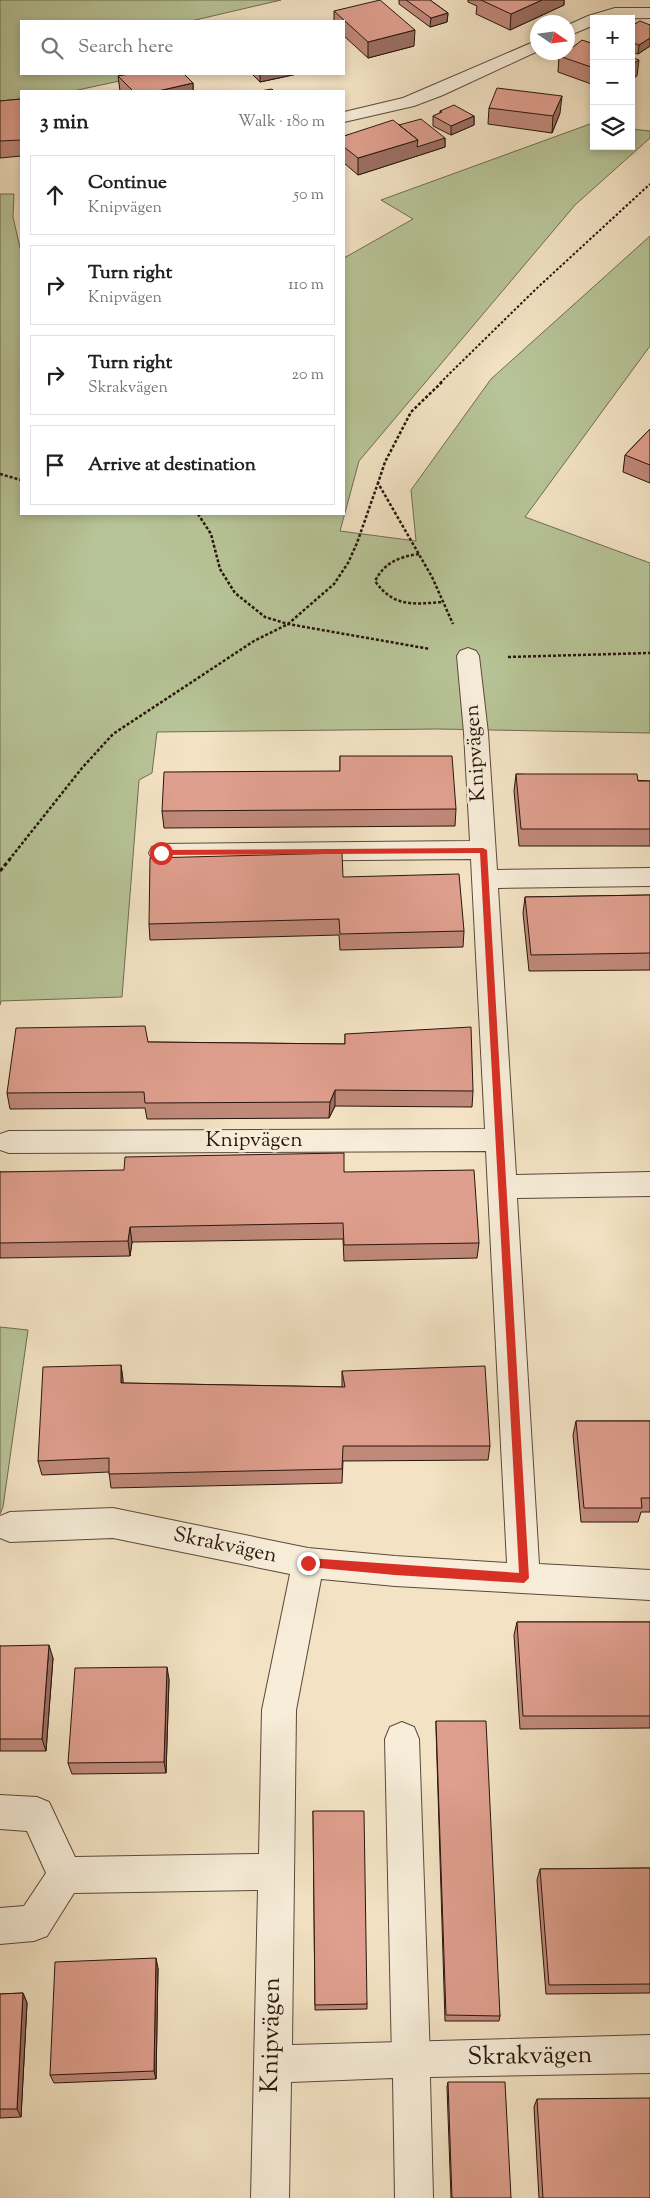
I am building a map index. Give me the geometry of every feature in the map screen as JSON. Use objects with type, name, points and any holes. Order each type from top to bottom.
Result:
[{"type":"street","points":[[608,15],[615,13],[650,13]]},
{"type":"street","points":[[575,28],[590,21]]},
{"type":"street","points":[[345,117],[408,102],[437,91],[530,48]]},
{"type":"street","name":"Knipvägen","points":[[468,656],[476,734],[485,879],[524,1578]]},
{"type":"street","points":[[161,853],[483,850]]},
{"type":"street","points":[[485,879],[650,877]]},
{"type":"street","name":"Knipvägen","points":[[8,1142],[500,1140]]},
{"type":"street","points":[[503,1187],[650,1184]]},
{"type":"street","name":"Skrakvägen","points":[[10,1527],[113,1523],[308,1563],[395,1571],[650,1584]]},
{"type":"street","name":"Knipvägen","points":[[270,2198],[278,1710],[308,1563]]},
{"type":"street","points":[[402,1739],[414,2198]]},
{"type":"street","points":[[0,1812],[37,1814],[65,1875]]},
{"type":"street","points":[[65,1875],[274,1872]]},
{"type":"street","points":[[0,1926],[34,1923],[65,1875]]},
{"type":"street","name":"Skrakvägen","points":[[272,2064],[650,2054]]},
{"type":"path","points":[[0,871],[82,768],[114,734],[136,717],[254,642],[288,624],[334,584],[358,543],[385,462],[411,412],[536,289],[650,184]]},
{"type":"path","points":[[0,474],[20,480]]},
{"type":"path","points":[[378,482],[419,554],[468,656]]},
{"type":"path","points":[[199,515],[211,534],[220,569],[235,593],[265,617],[288,624],[479,658],[650,653]]},
{"type":"path","points":[[419,554],[399,557],[382,567],[375,581],[382,593],[398,602],[419,604],[443,602]]},
{"type":"green space","points":[[0,0],[281,0],[195,20],[20,20],[20,75],[147,75],[78,90],[20,90],[20,101],[0,103]]},
{"type":"green space","points":[[590,124],[590,150],[635,150],[635,129],[650,131],[650,138],[575,205],[359,461],[345,513],[345,257],[413,219],[381,200]]},
{"type":"green space","points":[[0,194],[14,194],[13,217],[20,248],[20,515],[344,515],[340,531],[416,541],[411,490],[491,379],[650,236],[650,346],[525,517],[650,563],[650,733],[438,729],[157,732],[152,773],[139,780],[122,997],[1,1001],[0,1005]]},
{"type":"green space","points":[[0,1327],[28,1330],[3,1507],[0,1514]]},
{"type":"building","points":[[380,0],[415,30],[368,42],[334,11]]},
{"type":"building","points":[[406,0],[430,0],[448,13],[431,18]]},
{"type":"building","points":[[481,0],[542,0],[511,14]]},
{"type":"building","points":[[640,21],[650,25],[650,38],[639,45],[635,44],[635,24]]},
{"type":"building","points":[[582,40],[590,43],[590,67],[571,60],[575,60],[575,46]]},
{"type":"building","points":[[185,75],[193,83],[162,90],[132,90],[118,76]]},
{"type":"building","points":[[497,88],[562,96],[553,116],[489,108]]},
{"type":"building","points":[[20,99],[20,140],[0,141],[0,101]]},
{"type":"building","points":[[454,105],[474,116],[451,126],[433,116],[442,112],[440,111]]},
{"type":"building","points":[[421,119],[445,138],[417,147],[418,140],[399,125]]},
{"type":"building","points":[[393,120],[418,140],[358,158],[345,148],[345,136]]},
{"type":"building","points":[[650,429],[650,465],[625,455]]},
{"type":"building","points":[[340,756],[452,756],[456,809],[162,811],[164,772],[340,771]]},
{"type":"building","points":[[516,774],[637,774],[638,781],[650,781],[650,829],[521,829]]},
{"type":"building","points":[[342,853],[343,877],[459,874],[464,931],[340,934],[339,919],[149,924],[150,858]]},
{"type":"building","points":[[650,895],[650,953],[531,955],[525,897]]},
{"type":"building","points":[[145,1026],[148,1042],[345,1044],[345,1034],[471,1027],[473,1091],[335,1090],[330,1102],[145,1103],[144,1092],[7,1093],[16,1028]]},
{"type":"building","points":[[344,1153],[344,1172],[474,1170],[479,1243],[344,1245],[343,1223],[130,1227],[128,1241],[0,1243],[0,1172],[124,1170],[125,1157]]},
{"type":"building","points":[[121,1365],[121,1383],[345,1387],[342,1371],[485,1366],[490,1446],[343,1446],[342,1469],[109,1474],[109,1458],[38,1461],[43,1367]]},
{"type":"building","points":[[576,1421],[650,1421],[650,1498],[641,1498],[642,1508],[584,1508]]},
{"type":"building","points":[[517,1622],[650,1622],[650,1716],[523,1716]]},
{"type":"building","points":[[49,1645],[42,1739],[0,1739],[0,1646]]},
{"type":"building","points":[[167,1667],[164,1762],[68,1763],[75,1668]]},
{"type":"building","points":[[436,1721],[486,1721],[500,2016],[446,2015]]},
{"type":"building","points":[[313,1811],[364,1811],[367,2004],[315,2005]]},
{"type":"building","points":[[650,1868],[650,1984],[549,1985],[540,1869]]},
{"type":"building","points":[[156,1958],[154,2071],[50,2075],[55,1962]]},
{"type":"building","points":[[23,1993],[17,2109],[0,2109],[0,1994]]},
{"type":"building","points":[[448,2082],[505,2082],[511,2198],[452,2198]]},
{"type":"building","points":[[650,2098],[650,2198],[543,2198],[537,2099]]},
{"type":"route","points":[[161,853],[483,850],[524,1578],[395,1571],[308,1563]]}]
